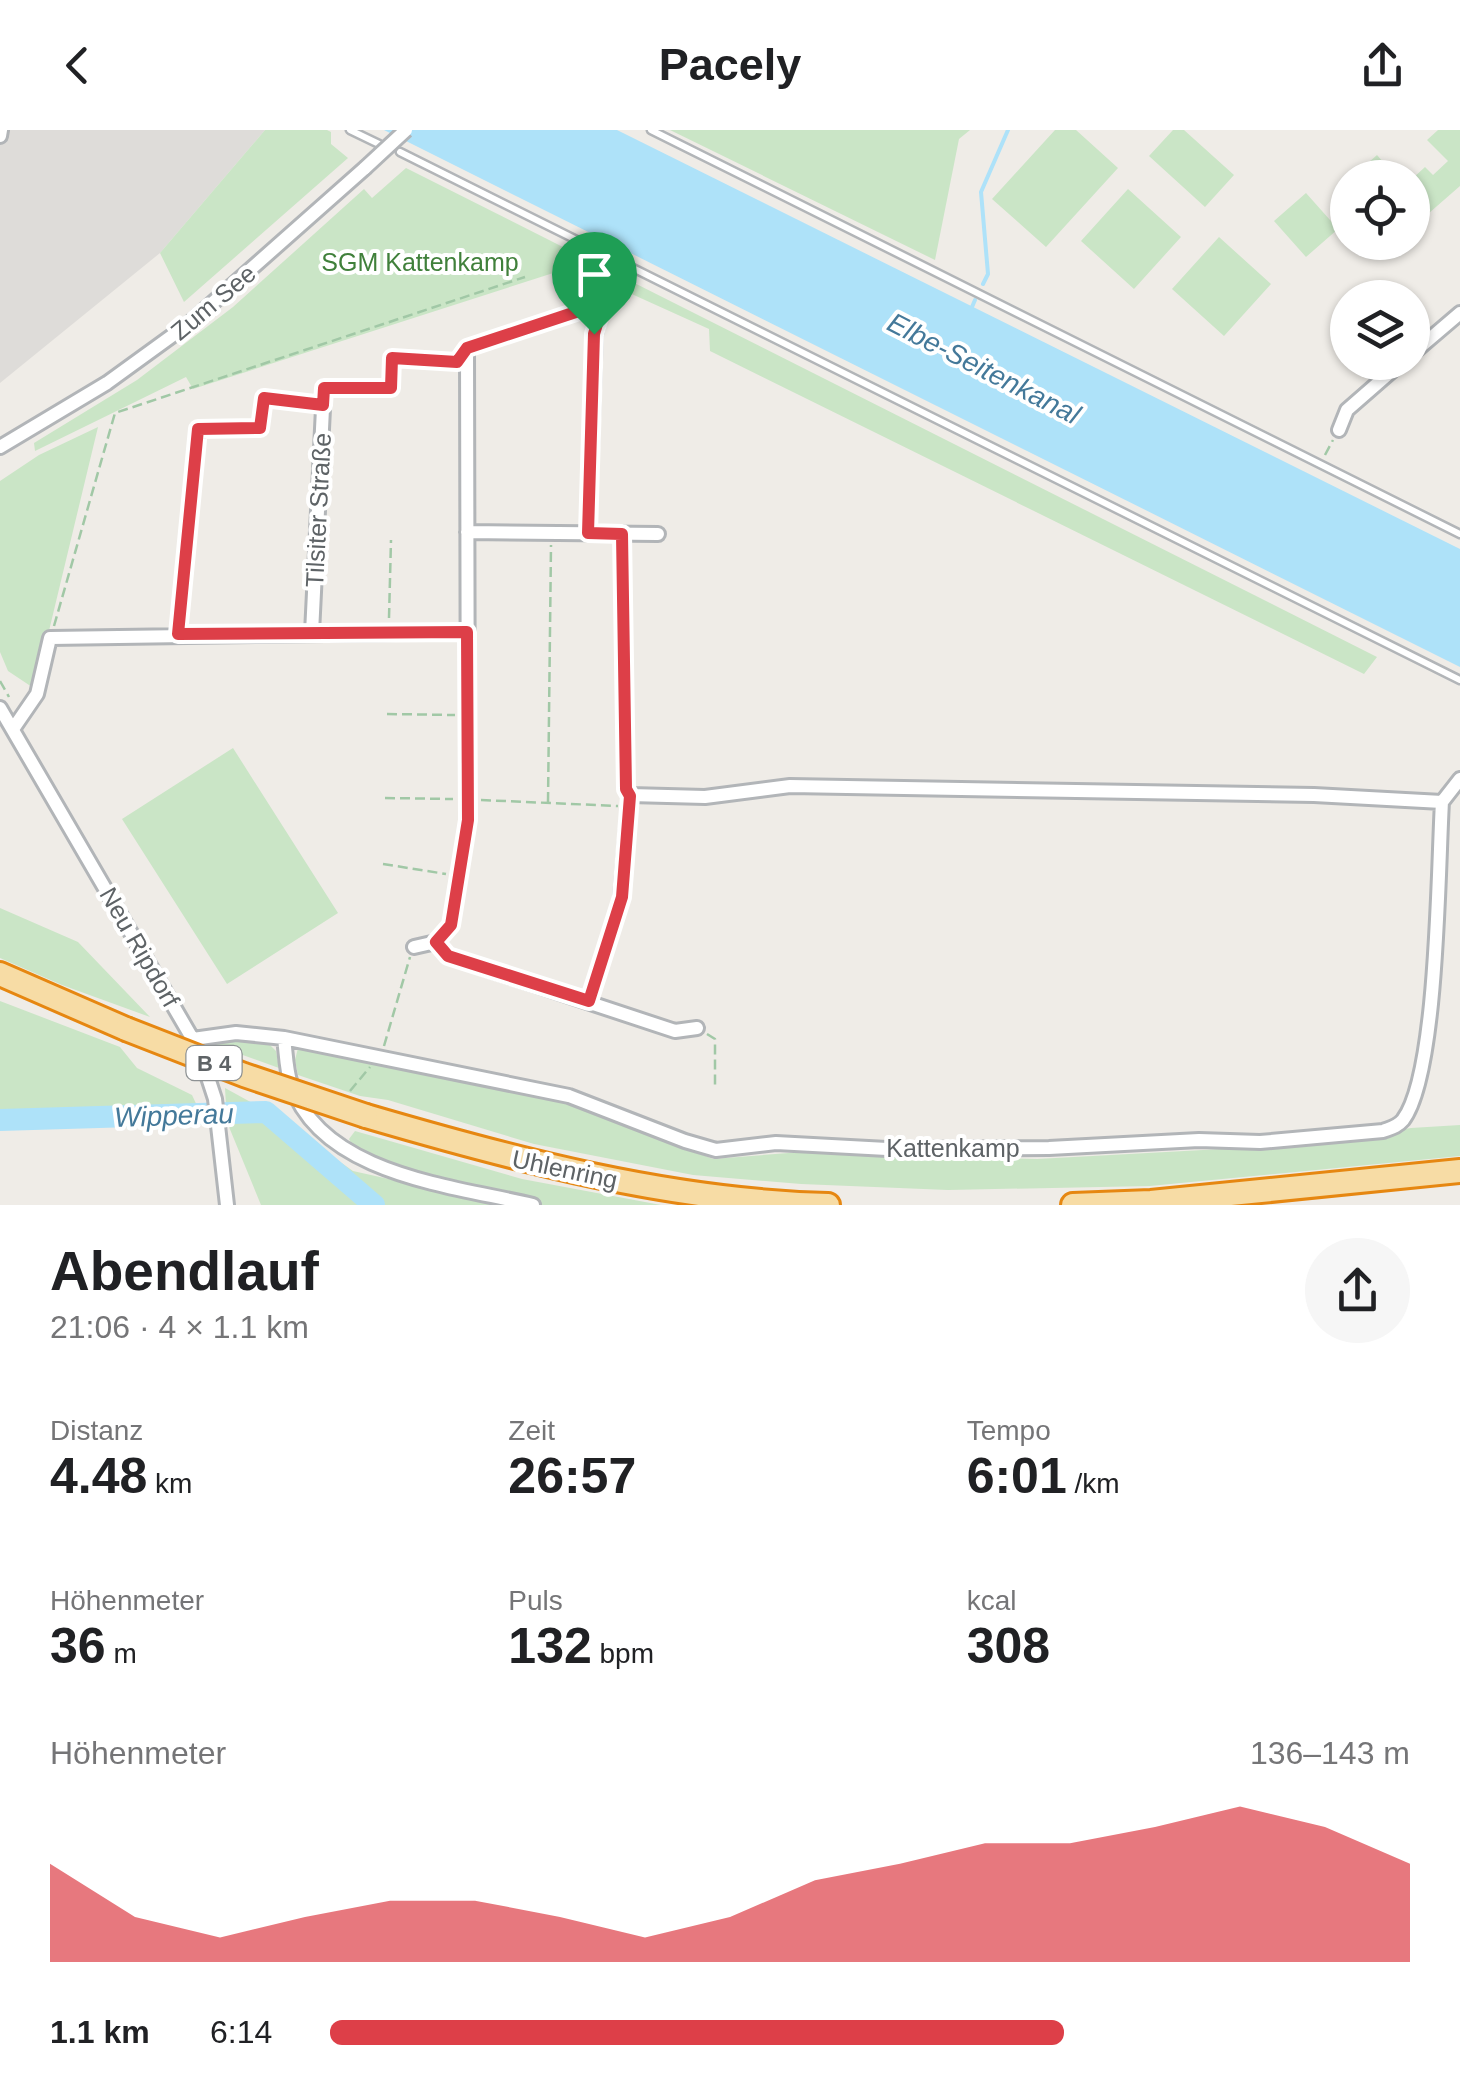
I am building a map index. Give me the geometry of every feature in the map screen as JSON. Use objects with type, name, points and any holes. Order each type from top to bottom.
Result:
[{"type":"highway","name":"Uhlenring","points":[[0,974],[244,1075],[500,1156],[638,1184],[775,1204],[828,1205]]},
{"type":"highway","points":[[1073,1205],[1151,1202],[1460,1171]]},
{"type":"street","name":"Zum See","points":[[0,448],[107,383],[191,322],[406,130]]},
{"type":"street","points":[[588,533],[594,334],[600,314]]},
{"type":"street","points":[[1430,339],[1460,314]]},
{"type":"street","points":[[414,946],[436,942],[451,925],[469,795],[467,348]]},
{"type":"street","points":[[1339,430],[1347,410],[1381,380]]},
{"type":"street","name":"Tilsiter Straße","points":[[312,633],[324,388]]},
{"type":"street","points":[[178,634],[198,429]]},
{"type":"street","points":[[467,532],[658,534]]},
{"type":"street","points":[[622,534],[626,789],[630,801],[622,897]]},
{"type":"street","points":[[12,730],[37,694],[50,638],[467,632]]},
{"type":"street","name":"Neu Ripdorf","points":[[0,708],[193,1040],[216,1099],[227,1205]]},
{"type":"street","points":[[630,801],[705,797],[790,786],[1442,802],[1460,779]]},
{"type":"street","name":"Kattenkamp","points":[[193,1040],[236,1034],[284,1038],[569,1096],[684,1142],[716,1150],[776,1143],[887,1149],[1049,1148],[1199,1140],[1260,1142],[1384,1131],[1395,1127],[1406,1114],[1414,1095],[1430,1021],[1442,802]]},
{"type":"street","points":[[436,942],[448,956],[675,1031],[696,1028]]},
{"type":"street","points":[[284,1038],[290,1083],[298,1100],[323,1131],[351,1154],[389,1170],[533,1205]]},
{"type":"lane","points":[[350,130],[380,144]]},
{"type":"lane","points":[[651,130],[1460,534]]},
{"type":"lane","points":[[400,152],[1460,680]]},
{"type":"path","points":[[198,429],[260,428],[264,398],[323,405],[324,388],[391,388],[392,358],[457,362],[467,348],[588,308],[600,314],[621,296],[634,269]]},
{"type":"path","points":[[50,638],[115,413],[525,277]]},
{"type":"path","points":[[1319,464],[1331,444]]},
{"type":"path","points":[[548,802],[551,533]]},
{"type":"path","points":[[388,634],[391,540]]},
{"type":"path","points":[[386,714],[468,715]]},
{"type":"path","points":[[385,798],[469,795],[548,802],[630,801]]},
{"type":"path","points":[[383,864],[460,876]]},
{"type":"path","points":[[589,1001],[622,897]]},
{"type":"path","points":[[380,1058],[414,946]]},
{"type":"path","points":[[696,1028],[715,1038],[716,1088]]},
{"type":"shaded area","points":[[0,130],[265,130],[160,253],[0,383]]},
{"type":"green space","points":[[265,130],[327,130],[331,132],[331,144],[348,158],[184,302],[160,253]]},
{"type":"green space","points":[[670,130],[970,130],[959,139],[935,260]]},
{"type":"green space","points":[[1055,130],[1076,130],[1118,168],[1046,247],[992,199]]},
{"type":"green space","points":[[1173,130],[1184,130],[1234,175],[1205,207],[1149,156]]},
{"type":"green space","points":[[1438,130],[1460,130],[1460,186],[1430,212],[1430,172],[1433,175],[1448,161],[1427,140]]},
{"type":"green space","name":"SGM Kattenkamp","points":[[406,168],[1377,657],[1364,674],[710,351],[709,329],[572,267],[193,389],[186,377],[35,451],[34,443],[137,380],[233,307],[364,189],[372,198]]},
{"type":"green space","points":[[1128,189],[1181,237],[1134,289],[1081,241]]},
{"type":"green space","points":[[1306,193],[1330,220],[1330,236],[1306,257],[1274,221]]},
{"type":"green space","points":[[1219,237],[1271,284],[1224,336],[1172,289]]},
{"type":"green space","points":[[98,427],[35,689],[8,671],[0,652],[0,481],[39,455]]},
{"type":"green space","points":[[233,748],[338,913],[227,984],[122,819]]},
{"type":"green space","points":[[0,908],[78,942],[150,1017],[0,958]]},
{"type":"green space","points":[[0,1001],[120,1047],[137,1068],[192,1095],[199,1110],[0,1117]]},
{"type":"green space","points":[[236,1038],[266,1041],[276,1051],[279,1068],[209,1043]]},
{"type":"green space","points":[[298,1048],[573,1103],[713,1159],[801,1152],[1037,1159],[1294,1145],[1460,1125],[1460,1156],[1150,1186],[948,1190],[693,1175],[534,1144],[388,1100],[360,1096],[298,1075]]},
{"type":"green space","points":[[225,1088],[269,1112],[353,1171],[505,1205],[261,1205],[227,1122]]},
{"type":"green space","points":[[355,1131],[522,1179],[661,1205],[516,1205],[355,1151],[349,1139]]},
{"type":"water","name":"Elbe-Seitenkanal","points":[[384,130],[617,130],[1460,549],[1460,667]]},
{"type":"waterway","points":[[983,284],[988,274],[981,192],[1008,130]]},
{"type":"waterway","points":[[972,307],[975,300]]},
{"type":"waterway","name":"Wipperau","points":[[0,1120],[266,1112],[374,1205]]},
{"type":"route","points":[[588,308],[600,314],[594,334],[588,533],[622,534],[626,789],[630,796],[622,897],[589,1001],[448,956],[436,942],[451,925],[468,820],[467,632],[178,634],[198,429],[260,428],[264,398],[323,405],[324,388],[391,388],[392,358],[457,362],[467,348],[588,308]]}]
